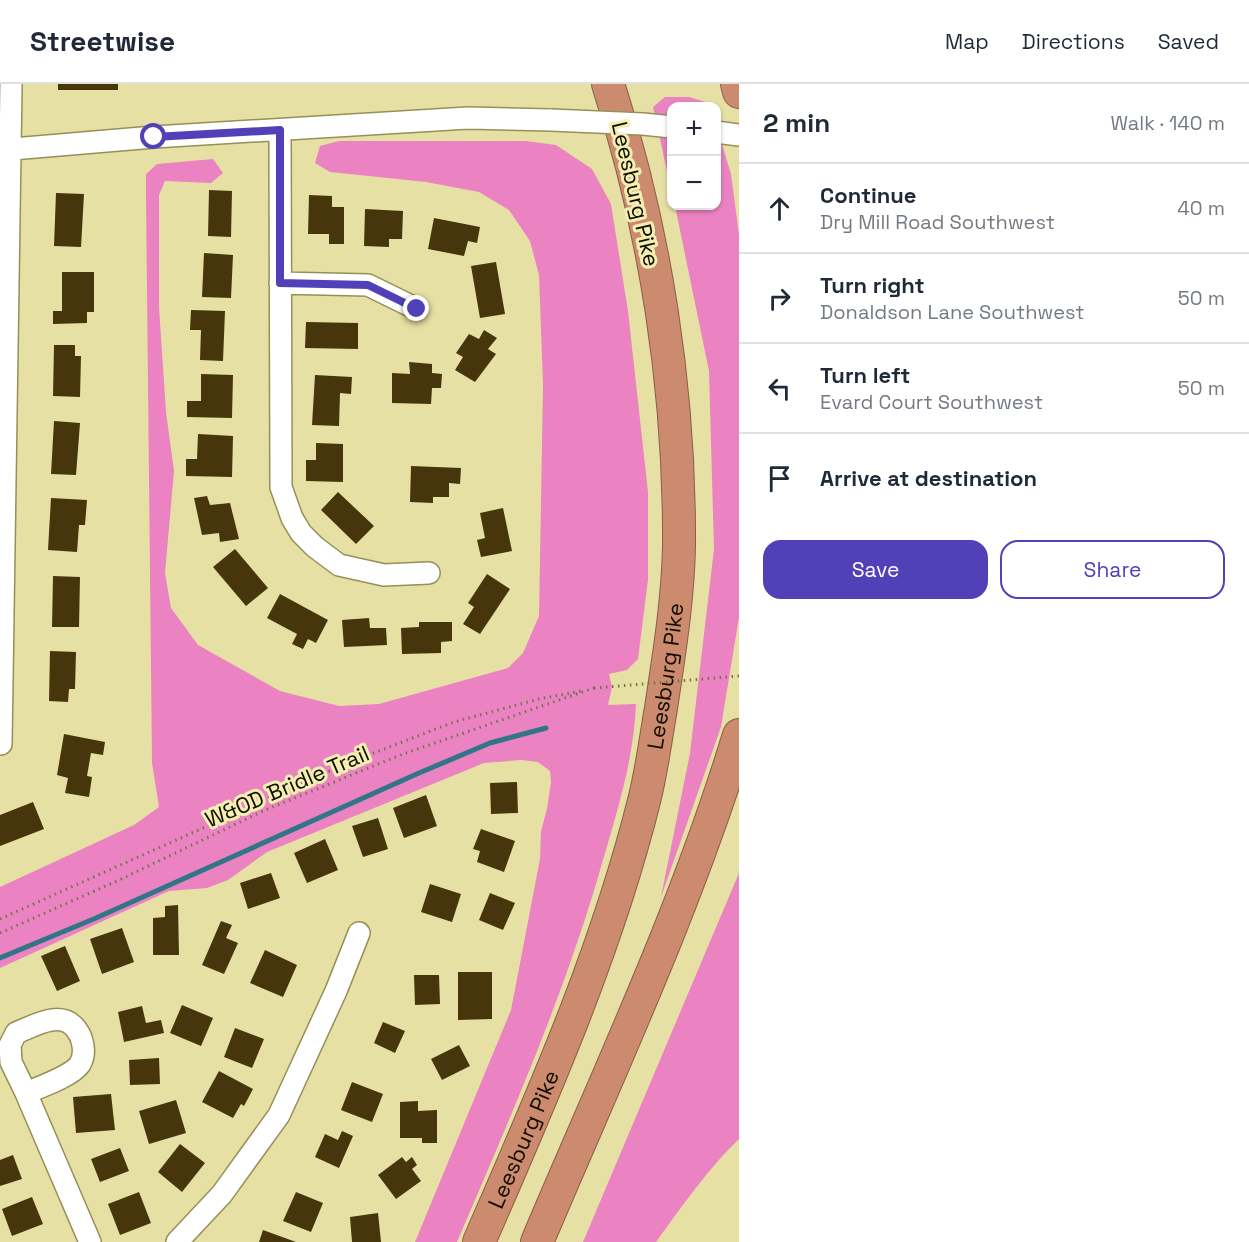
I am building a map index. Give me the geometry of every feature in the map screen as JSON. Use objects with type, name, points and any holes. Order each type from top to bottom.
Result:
[{"type":"highway","name":"Leesburg Pike","points":[[479,1242],[568,1032],[616,896],[646,795],[672,637],[679,549],[676,424],[662,318],[641,201],[625,135],[608,84]]},
{"type":"highway","points":[[737,84],[739,92]]},
{"type":"highway","points":[[537,1242],[666,941],[700,853],[739,735]]},
{"type":"street","points":[[1,744],[5,149],[11,84]]},
{"type":"street","points":[[5,149],[468,118],[667,126]]},
{"type":"street","points":[[280,130],[281,487],[292,518],[301,532],[315,547],[339,566],[384,575],[429,573]]},
{"type":"street","points":[[721,133],[739,135]]},
{"type":"street","points":[[280,283],[368,285],[417,309]]},
{"type":"street","points":[[177,1242],[222,1194],[279,1115],[332,1000],[359,933]]},
{"type":"street","points":[[26,1093],[90,1242]]},
{"type":"path","points":[[0,919],[348,763],[454,722],[539,699],[594,688],[739,676]]},
{"type":"path","name":"W&OD Bridle Trail","points":[[0,933],[117,881],[263,811],[403,754],[594,688]]},
{"type":"shaded area","points":[[665,97],[689,97],[706,102],[667,102],[667,172],[653,107]]},
{"type":"shaded area","points":[[339,141],[526,141],[556,145],[592,169],[611,204],[628,311],[648,492],[648,580],[638,659],[627,670],[609,674],[612,687],[608,705],[636,704],[629,763],[620,802],[588,909],[555,1005],[457,1242],[415,1242],[511,1010],[540,859],[541,831],[551,782],[550,771],[538,762],[521,760],[484,763],[267,852],[228,880],[207,888],[169,891],[0,968],[0,887],[134,825],[159,807],[152,763],[146,195],[146,174],[157,164],[213,159],[223,173],[211,183],[165,181],[159,195],[159,307],[166,412],[174,471],[165,573],[171,608],[198,645],[280,691],[339,706],[379,704],[508,668],[523,653],[539,616],[543,385],[539,275],[530,241],[509,210],[479,192],[426,182],[330,172],[315,163],[320,146]]},
{"type":"shaded area","points":[[721,141],[731,174],[739,235],[739,617],[721,727],[661,897],[690,753],[714,549],[709,371],[676,210],[721,210]]},
{"type":"shaded area","points":[[739,873],[739,1139],[685,1202],[656,1242],[583,1242]]},
{"type":"building","points":[[58,84],[118,84],[118,90],[58,90]]},
{"type":"building","points":[[209,190],[232,191],[231,237],[208,236]]},
{"type":"building","points":[[56,193],[84,194],[81,247],[54,246]]},
{"type":"building","points":[[309,195],[332,196],[332,207],[344,207],[344,244],[329,244],[329,234],[308,234]]},
{"type":"building","points":[[365,209],[403,211],[402,239],[389,239],[389,247],[364,246]]},
{"type":"building","points":[[434,218],[480,227],[477,243],[468,241],[464,256],[428,249]]},
{"type":"building","points":[[204,253],[233,255],[231,298],[202,297]]},
{"type":"building","points":[[496,262],[505,314],[480,318],[471,266]]},
{"type":"building","points":[[62,272],[94,272],[94,312],[87,312],[87,323],[53,324],[53,311],[62,311]]},
{"type":"building","points":[[191,310],[225,311],[223,361],[200,360],[201,330],[190,330]]},
{"type":"building","points":[[306,322],[358,323],[358,349],[305,348]]},
{"type":"building","points":[[484,330],[497,338],[488,349],[496,354],[475,382],[455,370],[463,357],[456,353],[469,334],[479,339]]},
{"type":"building","points":[[54,345],[75,345],[75,356],[81,356],[80,397],[53,396]]},
{"type":"building","points":[[409,362],[432,364],[432,373],[442,374],[441,388],[432,388],[431,404],[392,403],[392,373],[410,374]]},
{"type":"building","points":[[201,374],[233,375],[232,418],[187,417],[187,401],[201,401]]},
{"type":"building","points":[[315,375],[352,377],[351,394],[340,393],[339,426],[312,425]]},
{"type":"building","points":[[54,421],[80,423],[76,475],[51,474]]},
{"type":"building","points":[[198,434],[233,436],[232,477],[186,476],[186,459],[197,459]]},
{"type":"building","points":[[316,443],[343,444],[343,482],[306,481],[306,460],[316,460]]},
{"type":"building","points":[[411,466],[461,468],[460,484],[449,483],[449,497],[433,497],[433,503],[410,502]]},
{"type":"building","points":[[338,492],[374,526],[356,544],[321,510]]},
{"type":"building","points":[[207,496],[210,505],[230,503],[239,539],[220,542],[219,533],[202,535],[194,498]]},
{"type":"building","points":[[51,498],[87,500],[85,525],[79,525],[77,552],[48,550]]},
{"type":"building","points":[[503,508],[512,551],[481,557],[477,540],[485,538],[480,513]]},
{"type":"building","points":[[235,549],[268,588],[246,606],[213,567]]},
{"type":"building","points":[[487,574],[510,589],[480,634],[463,624],[474,607],[468,603]]},
{"type":"building","points":[[53,576],[80,577],[79,627],[52,627]]},
{"type":"building","points":[[280,594],[328,620],[316,643],[308,639],[303,649],[292,644],[297,634],[267,618]]},
{"type":"building","points":[[369,618],[370,628],[386,628],[387,645],[344,647],[342,620]]},
{"type":"building","points":[[419,622],[452,622],[452,641],[441,642],[441,653],[402,654],[401,628],[419,627]]},
{"type":"building","points":[[50,651],[76,652],[75,689],[69,689],[68,702],[49,701]]},
{"type":"building","points":[[64,734],[105,742],[103,755],[91,753],[87,776],[92,777],[89,797],[65,793],[68,778],[57,775]]},
{"type":"building","points":[[517,782],[518,813],[491,814],[490,783]]},
{"type":"building","points":[[426,795],[437,826],[404,838],[393,808]]},
{"type":"building","points":[[33,802],[44,829],[0,846],[0,815]]},
{"type":"building","points":[[378,818],[388,849],[363,857],[352,826]]},
{"type":"building","points":[[481,829],[515,841],[504,872],[477,862],[480,851],[473,849]]},
{"type":"building","points":[[325,839],[338,870],[307,883],[294,853]]},
{"type":"building","points":[[271,873],[280,898],[248,909],[240,883]]},
{"type":"building","points":[[430,884],[461,894],[452,922],[421,912]]},
{"type":"building","points":[[490,893],[515,903],[503,930],[479,920]]},
{"type":"building","points":[[178,905],[179,955],[153,955],[153,918],[165,917],[165,906]]},
{"type":"building","points":[[221,921],[232,925],[226,938],[238,943],[224,974],[202,965]]},
{"type":"building","points":[[122,928],[134,962],[102,974],[90,939]]},
{"type":"building","points":[[65,946],[80,981],[57,991],[41,956]]},
{"type":"building","points":[[265,950],[297,965],[283,997],[250,983]]},
{"type":"building","points":[[458,972],[492,972],[492,1019],[458,1020]]},
{"type":"building","points":[[414,975],[439,975],[440,1004],[415,1005]]},
{"type":"building","points":[[182,1005],[213,1018],[201,1046],[170,1033]]},
{"type":"building","points":[[142,1006],[146,1023],[161,1020],[164,1033],[124,1042],[118,1012]]},
{"type":"building","points":[[383,1022],[405,1031],[395,1053],[374,1043]]},
{"type":"building","points":[[235,1028],[264,1039],[252,1068],[224,1057]]},
{"type":"building","points":[[459,1045],[470,1066],[442,1080],[431,1059]]},
{"type":"building","points":[[159,1058],[160,1084],[130,1085],[129,1060]]},
{"type":"building","points":[[219,1071],[253,1089],[244,1106],[241,1104],[233,1118],[202,1102]]},
{"type":"building","points":[[352,1082],[383,1094],[372,1122],[341,1110]]},
{"type":"building","points":[[111,1094],[115,1130],[76,1133],[73,1097]]},
{"type":"building","points":[[176,1100],[186,1133],[149,1144],[139,1111]]},
{"type":"building","points":[[418,1101],[418,1111],[437,1110],[437,1143],[422,1143],[422,1138],[400,1138],[400,1102]]},
{"type":"building","points":[[342,1131],[353,1136],[339,1168],[315,1157],[325,1134],[338,1140]]},
{"type":"building","points":[[180,1144],[205,1163],[182,1192],[158,1172]]},
{"type":"building","points":[[120,1148],[129,1171],[100,1182],[91,1159]]},
{"type":"building","points":[[13,1155],[22,1179],[0,1186],[0,1160]]},
{"type":"building","points":[[402,1157],[406,1162],[412,1157],[417,1165],[412,1169],[421,1181],[396,1199],[378,1175]]},
{"type":"building","points":[[139,1192],[151,1223],[120,1235],[108,1204]]},
{"type":"building","points":[[296,1192],[323,1203],[311,1232],[283,1221]]},
{"type":"building","points":[[32,1197],[43,1224],[12,1236],[2,1209]]},
{"type":"building","points":[[378,1213],[381,1242],[352,1242],[350,1217]]},
{"type":"building","points":[[263,1230],[296,1242],[259,1242]]},
{"type":"waterway","points":[[0,958],[96,918],[490,743],[546,728]]},
{"type":"route","points":[[154,137],[280,130],[280,283],[368,285],[417,309]]}]
